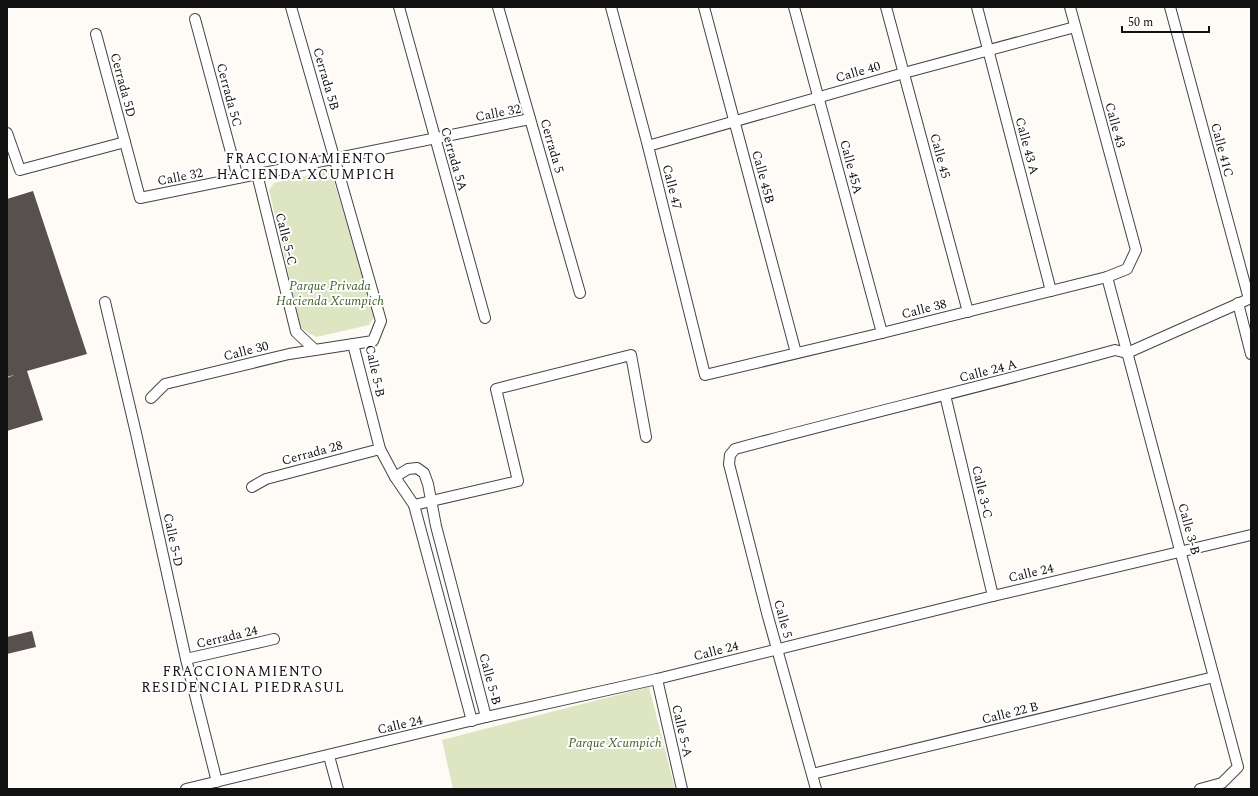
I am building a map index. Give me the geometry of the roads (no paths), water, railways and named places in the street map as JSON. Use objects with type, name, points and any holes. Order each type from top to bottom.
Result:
[{"type":"street","name":"Cerrada 5B","points":[[292,7],[335,159]]},
{"type":"street","name":"Cerrada 5A","points":[[399,7],[485,318]]},
{"type":"street","name":"Cerrada 5","points":[[498,7],[580,293]]},
{"type":"street","name":"Calle 47","points":[[611,7],[648,146],[705,375]]},
{"type":"street","name":"Calle 45B","points":[[704,7],[796,353]]},
{"type":"street","name":"Calle 45A","points":[[794,7],[882,333]]},
{"type":"street","name":"Calle 45","points":[[886,7],[968,312]]},
{"type":"street","name":"Calle 43 A","points":[[978,7],[1051,291]]},
{"type":"street","name":"Calle 43","points":[[1070,7],[1136,250]]},
{"type":"street","name":"Calle 41C","points":[[1170,7],[1250,299]]},
{"type":"street","name":"Cerrada 5C","points":[[195,19],[238,178]]},
{"type":"street","name":"Calle 40","points":[[648,146],[904,73],[1075,27]]},
{"type":"street","name":"Cerrada 5D","points":[[96,34],[125,142]]},
{"type":"street","name":"Calle 32","points":[[125,142],[140,198],[530,119]]},
{"type":"street","points":[[7,133],[20,170],[125,142]]},
{"type":"street","name":"Calle 5-B","points":[[335,159],[381,321],[372,341],[353,344],[380,449],[395,477],[414,505],[472,721]]},
{"type":"street","name":"Calle 5-C","points":[[257,174],[296,332],[315,350]]},
{"type":"street","name":"Calle 38","points":[[705,375],[1107,277],[1127,269],[1136,250]]},
{"type":"street","name":"Calle 3-B","points":[[1107,277],[1238,767],[1222,782],[1200,789]]},
{"type":"street","name":"Calle 24 A","points":[[730,455],[735,449],[845,420],[1004,381],[1115,350],[1126,352],[1250,299]]},
{"type":"street","name":"Calle 5-D","points":[[105,302],[136,433],[186,659],[217,782]]},
{"type":"street","points":[[1238,303],[1251,354]]},
{"type":"street","name":"Calle 30","points":[[151,398],[165,384],[288,354],[353,344]]},
{"type":"street","points":[[414,505],[518,481],[496,389],[631,355],[646,437]]},
{"type":"street","name":"Calle 3-C","points":[[945,395],[993,596]]},
{"type":"street","name":"Cerrada 28","points":[[252,487],[266,479],[380,449]]},
{"type":"street","name":"Calle 5","points":[[730,455],[729,464],[777,649],[816,789]]},
{"type":"street","name":"Calle 5-B","points":[[395,477],[408,469],[417,468],[424,473],[428,484],[430,501],[436,526],[486,717]]},
{"type":"street","name":"Calle 24","points":[[186,789],[329,756],[486,717],[657,679],[993,596],[1251,535]]},
{"type":"street","name":"Cerrada 24","points":[[186,659],[274,639]]},
{"type":"street","name":"Calle 22 B","points":[[812,774],[1214,677]]},
{"type":"street","name":"Calle 5-A","points":[[657,679],[682,789]]},
{"type":"street","points":[[329,756],[338,789]]},
{"type":"district","name":"FRACCIONAMIENTO HACIENDA XCUMPICH","points":[[306,166]]},
{"type":"district","name":"FRACCIONAMIENTO RESIDENCIAL PIEDRASUL","points":[[243,680]]},
{"type":"park label","name":"Parque Privada Hacienda Xcumpich","points":[[330,294]]},
{"type":"park label","name":"Parque Xcumpich","points":[[615,743]]}]
